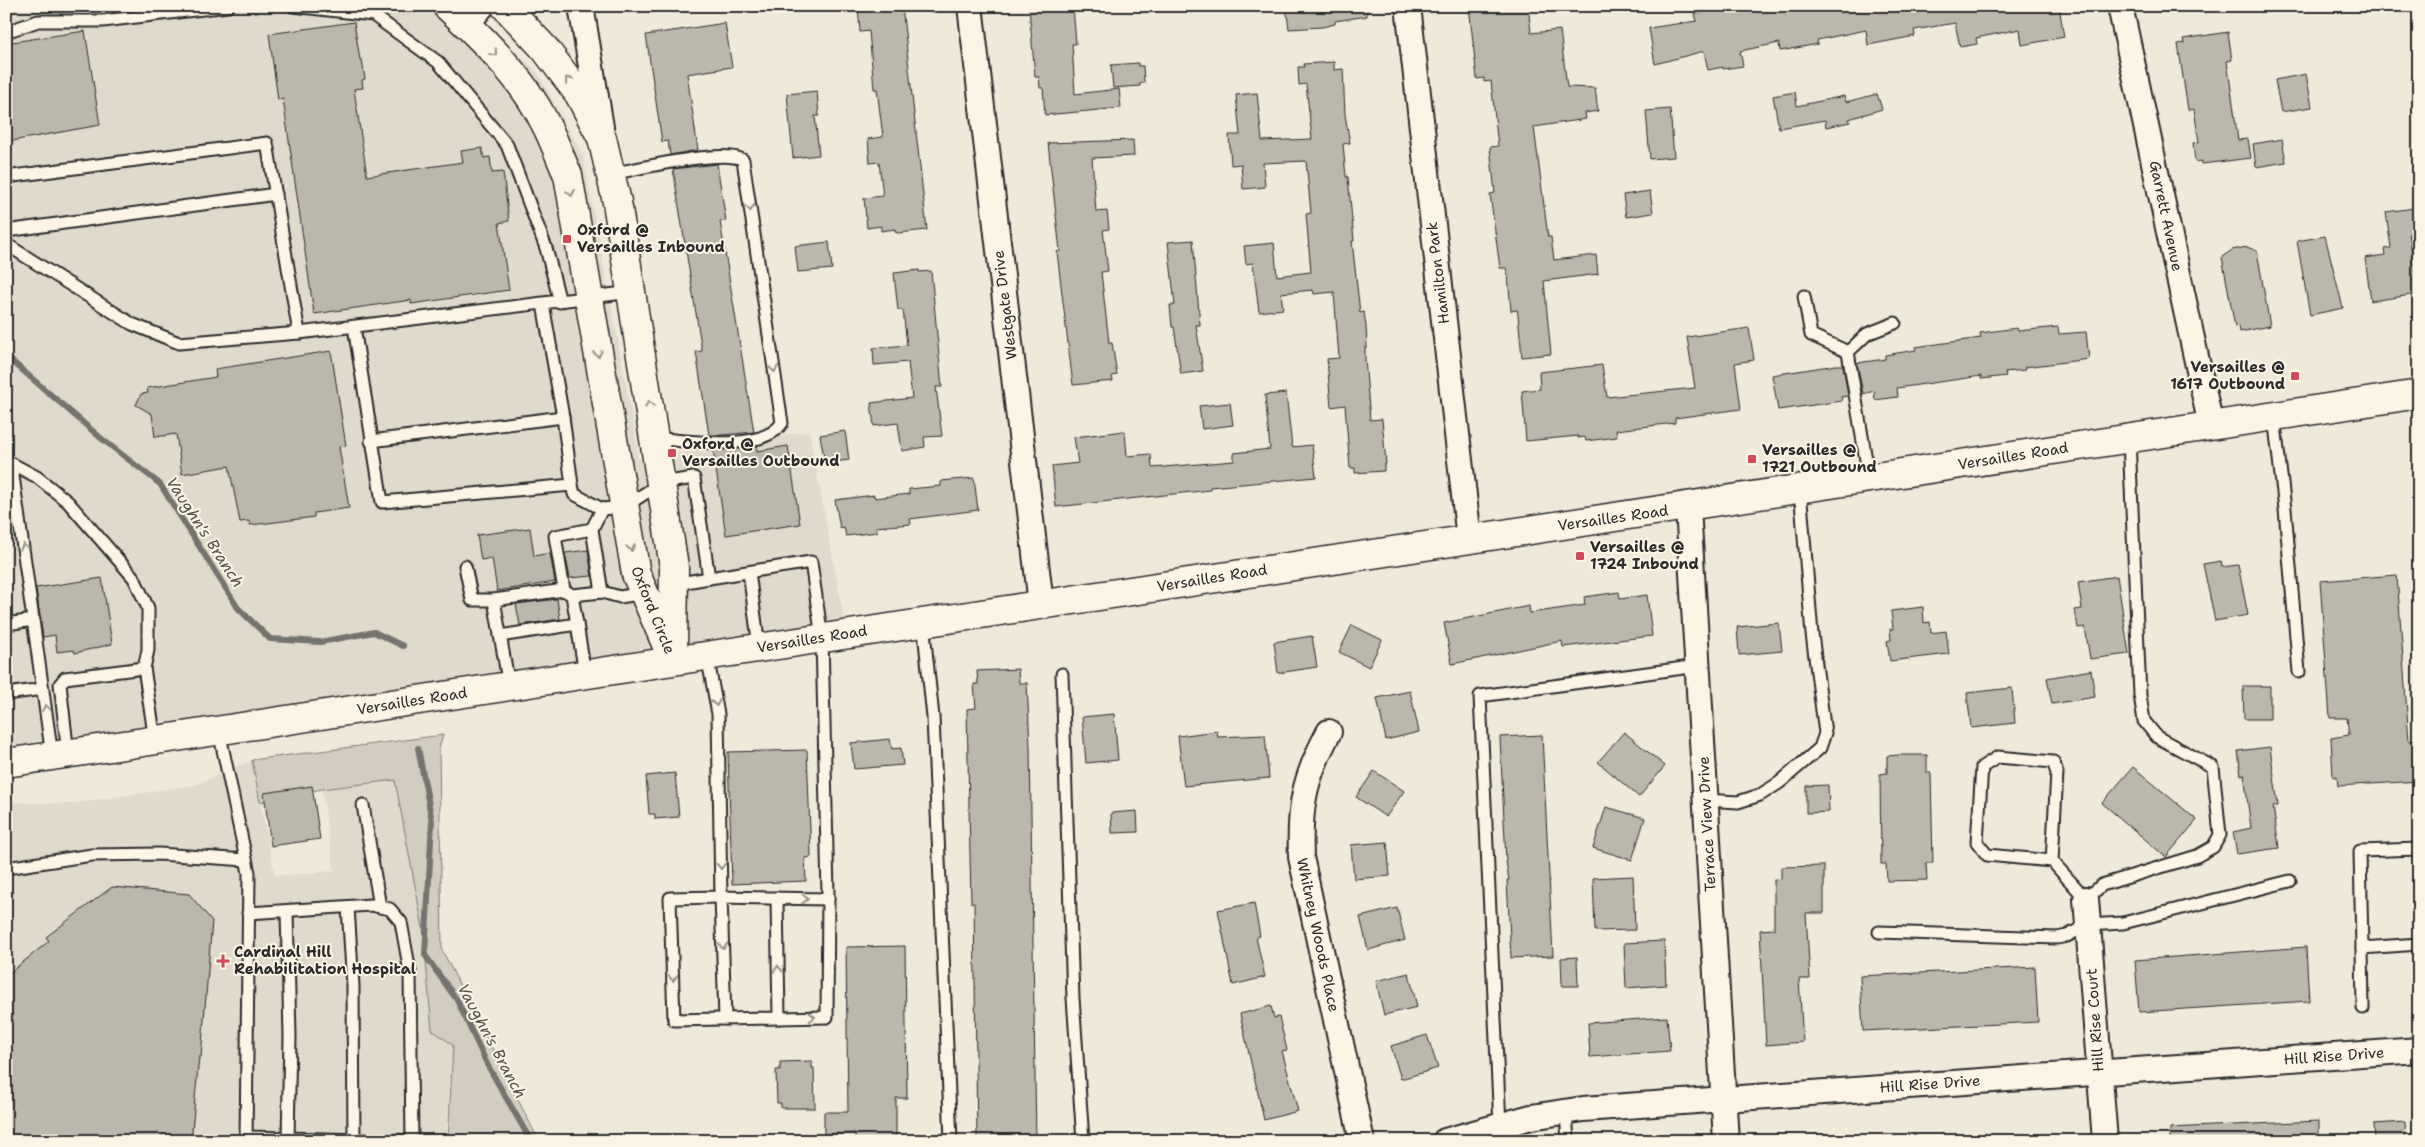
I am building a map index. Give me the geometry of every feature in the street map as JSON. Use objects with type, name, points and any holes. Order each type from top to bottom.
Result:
[{"type":"main road","name":"Oxford Circle","points":[[447,6],[474,15],[545,122],[568,175],[589,299],[613,508],[636,574],[673,660]]},
{"type":"main road","name":"Oxford Circle","points":[[505,6],[545,49],[579,94],[602,138],[618,202],[674,567],[673,660]]},
{"type":"main road","name":"Versailles Road","points":[[6,763],[2419,394]]},
{"type":"street","points":[[581,6],[602,138]]},
{"type":"street","name":"Westgate Drive","points":[[970,6],[1041,604]]},
{"type":"street","name":"Hamilton Park","points":[[1408,6],[1469,539]]},
{"type":"street","name":"Garrett Avenue","points":[[2120,6],[2211,426]]},
{"type":"street","name":"Terrace View Drive","points":[[1688,506],[1726,1141]]},
{"type":"street","name":"Whitney Woods Place","points":[[1329,732],[1314,759],[1304,788],[1299,819],[1301,857],[1362,1141]]},
{"type":"street","name":"Hill Rise Court","points":[[2086,899],[2105,1141]]},
{"type":"street","name":"Hill Rise Drive","points":[[1445,1141],[1531,1117],[1566,1112],[1723,1099],[2419,1050]]},
{"type":"lane","points":[[6,32],[38,21],[103,21],[228,6]]},
{"type":"lane","points":[[292,6],[372,15],[438,62],[507,145],[546,248],[560,302]]},
{"type":"lane","points":[[6,177],[267,143],[299,333]]},
{"type":"lane","points":[[611,174],[712,156],[736,156],[743,160],[782,423],[773,430],[758,437],[723,444],[654,438]]},
{"type":"lane","points":[[6,231],[276,194]]},
{"type":"lane","points":[[6,244],[132,324],[179,343],[354,327],[589,299],[632,292]]},
{"type":"lane","points":[[1804,296],[1811,335],[1848,352]]},
{"type":"lane","points":[[543,304],[563,417],[574,494],[613,508]]},
{"type":"lane","points":[[1848,352],[1867,334],[1895,323]]},
{"type":"lane","points":[[354,327],[382,502],[572,485]]},
{"type":"lane","points":[[1848,352],[1869,478]]},
{"type":"lane","points":[[371,441],[563,417]]},
{"type":"lane","points":[[2274,417],[2285,509],[2299,672]]},
{"type":"lane","points":[[2052,861],[2057,773],[2053,762],[1998,757],[1982,767],[1977,842],[1987,855],[2052,861],[2086,899],[2102,885],[2197,856],[2213,847],[2220,834],[2213,768],[2157,737],[2144,721],[2140,695],[2129,439]]},
{"type":"lane","points":[[7,460],[14,476],[43,689],[60,755]]},
{"type":"lane","points":[[7,460],[37,477],[68,502],[134,578],[148,608],[148,650],[144,668],[156,740]]},
{"type":"lane","points":[[585,674],[577,624],[555,536],[592,529],[613,508],[661,483],[694,478],[709,578]]},
{"type":"lane","points":[[1705,800],[1738,802],[1760,795],[1779,783],[1820,748],[1825,733],[1812,634],[1800,489]]},
{"type":"lane","points":[[592,529],[602,592]]},
{"type":"lane","points":[[674,584],[811,562],[822,638],[828,899],[827,1017],[674,1020],[670,898],[828,899]]},
{"type":"lane","points":[[465,566],[472,600],[494,600],[568,593],[602,592],[620,596],[644,593]]},
{"type":"lane","points":[[749,572],[759,647]]},
{"type":"lane","points":[[494,600],[509,686]]},
{"type":"lane","points":[[6,624],[34,620]]},
{"type":"lane","points":[[923,622],[933,717],[951,1141]]},
{"type":"lane","points":[[500,636],[577,624]]},
{"type":"lane","points":[[707,655],[718,714],[725,1019]]},
{"type":"lane","points":[[1500,1126],[1480,696],[1698,666]]},
{"type":"lane","points":[[60,755],[60,684],[65,678],[144,668]]},
{"type":"lane","points":[[1062,674],[1073,998],[1083,1141]]},
{"type":"lane","points":[[6,694],[43,689]]},
{"type":"lane","points":[[219,731],[249,872],[246,1139],[403,1141]]},
{"type":"lane","points":[[364,806],[380,906]]},
{"type":"lane","points":[[2363,1008],[2360,851],[2419,849]]},
{"type":"lane","points":[[6,868],[92,855],[159,854],[246,860]]},
{"type":"lane","points":[[1879,932],[2057,938],[2067,936],[2088,925],[2123,923],[2290,881]]},
{"type":"lane","points":[[777,898],[779,1018]]},
{"type":"lane","points":[[248,913],[348,906],[380,906],[390,909],[401,922],[410,972],[412,1141]]},
{"type":"lane","points":[[348,906],[353,986],[354,1140]]},
{"type":"lane","points":[[287,910],[290,1036],[288,1139]]},
{"type":"lane","points":[[2362,948],[2419,944]]},
{"type":"lane","points":[[1566,1112],[1568,1141]]},
{"type":"shaded area","points":[[6,6],[464,6],[536,70],[583,156],[634,426],[638,460],[809,431],[847,634],[6,764]]},
{"type":"shaded area","points":[[443,735],[439,748],[442,950],[539,1141],[448,1141],[453,1045],[432,1030],[423,928],[395,780],[322,789],[260,802],[252,760]]},
{"type":"shaded area","name":"Cardinal Hill Rehabilitation Hospital","points":[[252,760],[275,876],[334,871],[322,789],[408,775],[453,1045],[446,1141],[6,1141],[6,802],[70,804],[195,785]]},
{"type":"building","points":[[858,6],[902,6],[927,230],[898,233],[895,232],[895,229],[881,231],[881,226],[867,228],[864,198],[883,196],[879,162],[870,163],[868,139],[883,137],[877,89],[874,89],[869,31],[860,32]]},
{"type":"building","points":[[1073,6],[1076,44],[1072,44],[1075,94],[1119,89],[1121,108],[1045,115],[1043,88],[1040,88],[1039,77],[1035,77],[1029,7]]},
{"type":"building","points":[[1286,6],[1367,6],[1367,16],[1335,21],[1335,24],[1322,27],[1289,29]]},
{"type":"building","points":[[1469,6],[1528,6],[1531,33],[1560,30],[1567,87],[1595,88],[1598,111],[1585,113],[1586,119],[1534,127],[1548,237],[1551,237],[1554,260],[1596,255],[1598,274],[1544,281],[1551,354],[1522,357],[1517,310],[1511,311],[1506,268],[1500,268],[1490,194],[1495,193],[1490,147],[1498,146],[1491,81],[1484,82],[1484,78],[1477,79]]},
{"type":"building","points":[[1738,6],[2059,6],[2064,37],[2022,45],[2020,29],[1976,38],[1977,44],[1960,47],[1955,23],[1914,30],[1915,36],[1868,45],[1866,30],[1817,40],[1818,44],[1780,51],[1779,43],[1740,51],[1743,66],[1723,69],[1723,67],[1708,70],[1704,51],[1655,64],[1649,28],[1697,21],[1695,14]]},
{"type":"building","points":[[354,22],[365,79],[362,80],[363,88],[354,89],[367,176],[463,162],[461,151],[482,148],[484,158],[490,157],[492,173],[503,172],[509,221],[499,223],[509,290],[411,304],[411,300],[314,314],[283,99],[278,100],[269,34]]},
{"type":"building","points":[[725,23],[732,67],[687,74],[698,150],[670,155],[668,141],[662,142],[646,35]]},
{"type":"building","points":[[85,31],[100,125],[6,142],[6,43]]},
{"type":"building","points":[[2228,32],[2232,60],[2227,61],[2238,140],[2248,139],[2251,158],[2202,164],[2202,161],[2195,162],[2193,143],[2199,142],[2194,109],[2188,110],[2178,44],[2184,43],[2183,39]]},
{"type":"building","points":[[1334,62],[1334,70],[1343,69],[1345,115],[1350,143],[1343,144],[1346,177],[1348,177],[1354,241],[1352,241],[1360,313],[1364,312],[1366,326],[1367,347],[1365,347],[1365,359],[1370,420],[1382,419],[1386,464],[1384,465],[1384,471],[1355,473],[1355,468],[1350,468],[1345,405],[1331,407],[1327,359],[1339,358],[1334,292],[1314,294],[1313,290],[1281,293],[1283,309],[1259,312],[1253,263],[1246,264],[1244,246],[1274,243],[1277,276],[1311,272],[1306,214],[1311,213],[1306,161],[1263,163],[1265,187],[1243,189],[1241,164],[1231,165],[1229,135],[1240,135],[1236,95],[1257,93],[1262,141],[1312,139],[1306,84],[1299,85],[1298,67],[1304,67],[1303,64]]},
{"type":"building","points":[[1138,63],[1138,66],[1143,66],[1144,83],[1140,83],[1140,86],[1113,88],[1111,65]]},
{"type":"building","points":[[2306,74],[2312,107],[2281,112],[2275,80]]},
{"type":"building","points":[[817,91],[819,116],[815,116],[819,155],[793,158],[787,94]]},
{"type":"building","points":[[1795,92],[1797,106],[1844,96],[1846,102],[1877,94],[1882,109],[1849,119],[1850,122],[1826,127],[1825,120],[1779,128],[1773,96]]},
{"type":"building","points":[[1670,109],[1674,157],[1650,159],[1646,111]]},
{"type":"building","points":[[2282,139],[2286,162],[2256,167],[2253,144]]},
{"type":"building","points":[[1133,140],[1134,156],[1092,158],[1096,212],[1107,211],[1109,229],[1103,230],[1108,271],[1101,272],[1109,343],[1112,343],[1117,375],[1112,376],[1113,381],[1073,385],[1057,252],[1060,251],[1048,143]]},
{"type":"building","points":[[717,164],[726,221],[720,221],[754,432],[709,435],[696,352],[702,351],[673,169]]},
{"type":"building","points":[[1650,191],[1653,213],[1626,217],[1623,195]]},
{"type":"building","points":[[2414,208],[2417,232],[2409,233],[2418,294],[2371,301],[2365,258],[2385,255],[2384,249],[2391,248],[2386,212]]},
{"type":"building","points":[[2325,236],[2343,308],[2310,315],[2297,241]]},
{"type":"building","points":[[1193,240],[1200,325],[1196,325],[1203,371],[1181,374],[1174,327],[1172,327],[1170,305],[1175,305],[1168,242]]},
{"type":"building","points":[[829,242],[832,269],[798,272],[795,246]]},
{"type":"building","points":[[2247,247],[2257,251],[2270,326],[2240,332],[2239,326],[2235,327],[2222,257],[2232,250]]},
{"type":"building","points":[[919,270],[919,272],[931,271],[942,387],[936,387],[942,436],[924,437],[925,447],[902,451],[898,423],[874,426],[871,403],[912,398],[908,362],[874,365],[873,348],[907,345],[903,310],[898,310],[894,273]]},
{"type":"building","points":[[2058,327],[2059,334],[2086,332],[2089,359],[2025,367],[2025,370],[2005,372],[2006,376],[1981,379],[1981,376],[1897,388],[1898,397],[1875,400],[1874,391],[1863,394],[1857,363],[1885,359],[1885,355],[1916,350],[1915,347],[1981,338],[1980,333],[2017,328],[2018,331]]},
{"type":"building","points":[[1749,328],[1754,360],[1735,363],[1741,409],[1675,418],[1675,423],[1616,430],[1617,437],[1586,441],[1585,437],[1578,438],[1578,436],[1526,441],[1522,391],[1540,389],[1539,372],[1602,365],[1607,397],[1695,388],[1687,337]]},
{"type":"building","points":[[331,351],[346,446],[339,447],[349,508],[314,513],[314,517],[276,522],[250,525],[249,521],[240,522],[229,466],[182,474],[176,434],[155,437],[152,414],[136,405],[141,394],[148,393],[147,388],[216,377],[215,369]]},
{"type":"building","points":[[1843,365],[1848,396],[1841,397],[1842,401],[1778,410],[1772,375]]},
{"type":"building","points":[[1286,393],[1292,447],[1312,445],[1316,477],[1210,487],[1210,490],[1056,507],[1052,466],[1078,463],[1074,437],[1125,431],[1127,456],[1151,454],[1152,468],[1234,461],[1234,453],[1270,449],[1265,395]]},
{"type":"building","points":[[1230,403],[1233,425],[1202,429],[1199,406]]},
{"type":"building","points":[[845,431],[849,460],[825,463],[820,435]]},
{"type":"building","points":[[757,446],[757,451],[788,446],[800,524],[726,535],[713,450]]},
{"type":"building","points":[[974,478],[978,510],[910,519],[911,524],[876,527],[877,532],[846,536],[844,527],[840,528],[835,500],[874,495],[875,498],[909,494],[909,489],[941,486],[941,481]]},
{"type":"building","points":[[530,528],[534,556],[550,553],[555,582],[497,591],[492,558],[481,560],[477,535]]},
{"type":"building","points":[[588,550],[592,576],[570,578],[565,553]]},
{"type":"building","points":[[2221,561],[2222,567],[2238,565],[2248,615],[2215,621],[2203,564]]},
{"type":"building","points":[[2397,575],[2409,741],[2418,740],[2419,781],[2338,786],[2337,776],[2333,777],[2331,738],[2349,735],[2347,718],[2330,718],[2320,581]]},
{"type":"building","points":[[2117,576],[2129,654],[2090,659],[2085,627],[2078,628],[2075,610],[2082,609],[2078,582]]},
{"type":"building","points":[[102,578],[112,644],[75,653],[74,650],[57,652],[55,635],[43,637],[36,588]]},
{"type":"building","points":[[1619,592],[1620,599],[1647,595],[1652,636],[1563,647],[1562,641],[1452,664],[1444,623],[1529,606],[1530,613],[1585,605],[1584,597]]},
{"type":"building","points":[[557,599],[560,619],[520,625],[516,604]]},
{"type":"building","points":[[1923,607],[1924,623],[1930,622],[1931,633],[1946,631],[1949,654],[1890,661],[1887,641],[1891,640],[1890,629],[1893,629],[1891,611]]},
{"type":"building","points":[[1779,623],[1782,651],[1739,655],[1737,627]]},
{"type":"building","points":[[1352,625],[1382,640],[1369,667],[1339,652]]},
{"type":"building","points":[[1312,636],[1317,667],[1278,673],[1274,642]]},
{"type":"building","points":[[1018,669],[1019,683],[1027,683],[1030,747],[1036,1141],[977,1141],[974,903],[971,903],[967,709],[976,708],[974,684],[978,684],[977,671]]},
{"type":"building","points":[[2091,670],[2095,697],[2052,704],[2047,678]]},
{"type":"building","points":[[2243,686],[2270,686],[2270,719],[2244,719]]},
{"type":"building","points":[[2012,688],[2015,723],[1971,728],[1967,693]]},
{"type":"building","points":[[1410,691],[1419,732],[1386,740],[1377,698]]},
{"type":"building","points":[[1114,714],[1118,760],[1086,763],[1082,717]]},
{"type":"building","points":[[1217,731],[1218,737],[1265,735],[1269,778],[1184,786],[1178,736]]},
{"type":"building","points":[[1624,732],[1665,766],[1639,797],[1598,762]]},
{"type":"building","points":[[1542,735],[1553,956],[1511,958],[1507,880],[1509,880],[1506,861],[1500,737]]},
{"type":"building","points":[[890,739],[892,749],[901,748],[903,765],[854,769],[851,743]]},
{"type":"building","points":[[2270,747],[2278,806],[2273,806],[2279,848],[2237,854],[2233,832],[2251,828],[2244,774],[2241,775],[2238,751]]},
{"type":"building","points":[[807,750],[811,857],[805,858],[806,881],[732,884],[728,752]]},
{"type":"building","points":[[1927,755],[1927,773],[1931,773],[1933,863],[1926,863],[1927,880],[1887,881],[1886,864],[1881,864],[1880,774],[1887,773],[1887,756]]},
{"type":"building","points":[[2133,767],[2197,820],[2166,857],[2102,803]]},
{"type":"building","points":[[1374,771],[1404,791],[1386,817],[1356,797]]},
{"type":"building","points":[[675,773],[679,817],[655,819],[655,814],[649,814],[646,776]]},
{"type":"building","points":[[1828,785],[1829,812],[1806,813],[1806,786]]},
{"type":"building","points":[[312,786],[320,839],[271,846],[264,793]]},
{"type":"building","points":[[1606,807],[1645,818],[1632,860],[1593,848]]},
{"type":"building","points":[[1137,811],[1138,832],[1112,833],[1111,813]]},
{"type":"building","points":[[1387,842],[1390,876],[1354,879],[1351,845]]},
{"type":"building","points":[[1824,866],[1824,913],[1806,913],[1810,979],[1799,979],[1803,1042],[1766,1045],[1760,930],[1774,929],[1774,880],[1781,879],[1781,867]]},
{"type":"building","points":[[1633,876],[1635,930],[1595,931],[1593,878]]},
{"type":"building","points":[[112,887],[189,894],[212,921],[201,1057],[199,1057],[191,1141],[6,1141],[6,976],[49,941],[46,937]]},
{"type":"building","points":[[1254,903],[1260,936],[1256,937],[1265,977],[1233,985],[1218,910]]},
{"type":"building","points":[[1397,908],[1405,940],[1368,950],[1360,917]]},
{"type":"building","points":[[1664,941],[1666,985],[1626,988],[1624,943]]},
{"type":"building","points":[[905,946],[907,1098],[896,1098],[896,1141],[855,1141],[855,1133],[824,1134],[824,1112],[848,1112],[846,947]]},
{"type":"building","points":[[2306,947],[2309,1001],[2139,1012],[2135,960]]},
{"type":"building","points":[[1577,957],[1578,986],[1562,986],[1561,958]]},
{"type":"building","points":[[2035,967],[2038,1022],[1863,1031],[1860,976]]},
{"type":"building","points":[[1409,973],[1417,1007],[1384,1015],[1376,981]]},
{"type":"building","points":[[1271,1006],[1274,1018],[1279,1017],[1287,1050],[1282,1051],[1298,1111],[1264,1120],[1240,1014]]},
{"type":"building","points":[[1667,1017],[1670,1051],[1590,1057],[1588,1023]]},
{"type":"building","points":[[1427,1035],[1438,1068],[1401,1079],[1391,1046]]},
{"type":"building","points":[[812,1061],[812,1068],[814,1068],[815,1108],[781,1108],[781,1103],[777,1103],[776,1070],[780,1070],[780,1062]]},
{"type":"building","points":[[2319,1121],[2319,1141],[2170,1141],[2170,1128]]},
{"type":"building","points":[[2405,1122],[2406,1141],[2375,1141],[2374,1124]]},
{"type":"waterway","name":"Vaughn's Branch","points":[[6,356],[102,439],[160,484],[238,608],[270,639],[320,642],[374,632],[403,646]]},
{"type":"waterway","name":"Vaughn's Branch","points":[[418,748],[432,821],[425,955],[457,1000],[488,1066],[531,1141]]},
{"type":"place","name":"Oxford @ Versailles Inbound","points":[[567,239]]},
{"type":"place","name":"Versailles @ 1617 Outbound","points":[[2295,376]]},
{"type":"place","name":"Oxford @ Versailles Outbound","points":[[672,453]]},
{"type":"place","name":"Versailles @ 1721 Outbound","points":[[1752,459]]},
{"type":"place","name":"Versailles @ 1724 Inbound","points":[[1580,556]]},
{"type":"place","name":"Cardinal Hill Rehabilitation Hospital","points":[[223,961]]}]
